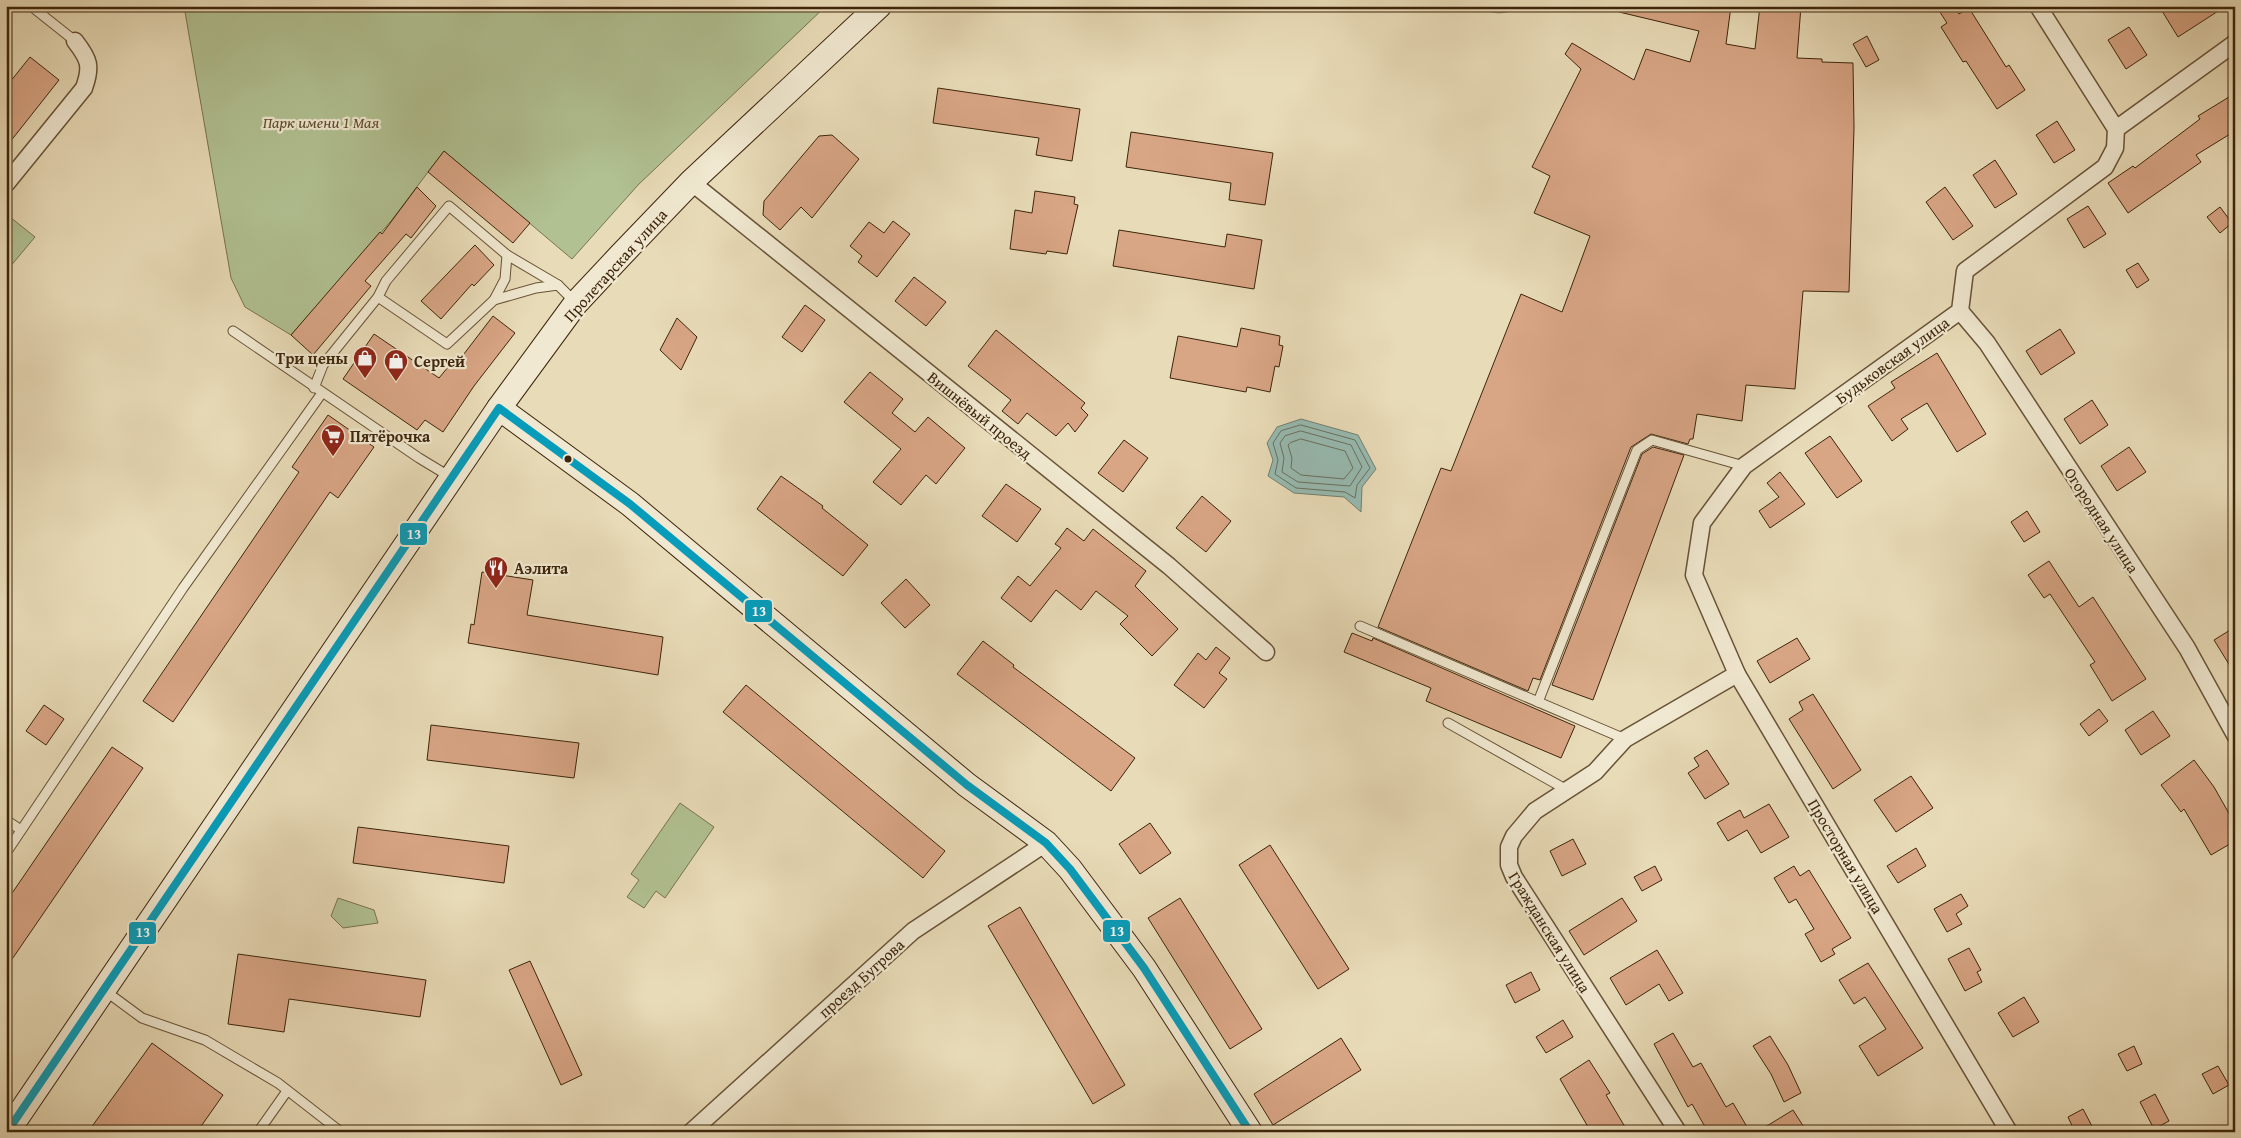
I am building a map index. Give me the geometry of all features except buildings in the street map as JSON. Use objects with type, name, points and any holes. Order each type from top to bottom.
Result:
[{"type":"street","name":"Пролетарская улица","points":[[7,1132],[499,408],[576,303],[692,182],[879,6]]},
{"type":"street","points":[[2038,6],[2116,129],[2235,43]]},
{"type":"street","points":[[6,184],[84,88],[90,72],[86,56],[75,41]]},
{"type":"street","name":"Будьковская улица","points":[[1694,575],[1702,523],[1744,466],[1960,310],[1965,271],[2105,167],[2115,148],[2116,129]]},
{"type":"street","name":"Вишнёвый проезд","points":[[692,182],[1169,566],[1266,652]]},
{"type":"street","name":"Огородная улица","points":[[1960,310],[1987,343],[2187,648],[2235,735]]},
{"type":"street","points":[[499,408],[630,504],[967,785],[1046,843],[1070,869],[1144,968],[1250,1132]]},
{"type":"street","name":"Просторная улица","points":[[1694,575],[1736,674],[2009,1132]]},
{"type":"street","name":"Гражданская улица","points":[[1678,1132],[1514,877],[1509,865],[1509,847],[1514,836],[1535,811],[1595,772],[1624,739],[1736,674]]},
{"type":"street","name":"проезд Бугрова","points":[[691,1132],[913,931],[1046,843]]},
{"type":"lane","points":[[31,6],[75,41]]},
{"type":"lane","points":[[6,853],[318,390],[323,365],[378,297],[386,281],[450,206],[507,255],[558,286],[576,303]]},
{"type":"lane","points":[[378,297],[447,344],[494,300],[505,278],[507,255]]},
{"type":"lane","points":[[494,300],[536,288],[558,286]]},
{"type":"lane","points":[[233,331],[419,458],[452,478]]},
{"type":"lane","points":[[1538,702],[1637,450],[1652,440],[1744,466]]},
{"type":"lane","points":[[1360,626],[1624,739]]},
{"type":"lane","points":[[1448,723],[1567,790]]},
{"type":"lane","points":[[6,820],[21,830]]},
{"type":"lane","points":[[104,990],[142,1018],[204,1040],[278,1083],[341,1132]]},
{"type":"lane","points":[[258,1132],[287,1091]]},
{"type":"green space","name":"Парк имени 1 Мая","points":[[184,6],[826,6],[638,185],[572,259],[444,151],[391,221],[291,335],[245,307],[231,278]]},
{"type":"green space","points":[[1477,6],[1522,6],[1500,13]]},
{"type":"green space","points":[[10,217],[35,237],[9,268],[6,266],[6,222]]},
{"type":"green space","points":[[680,803],[714,827],[665,898],[656,891],[644,908],[627,897],[639,880],[631,874]]},
{"type":"green space","points":[[338,898],[374,910],[378,923],[343,928],[331,916]]},
{"type":"water","points":[[1301,419],[1358,435],[1376,469],[1362,487],[1361,512],[1344,497],[1294,493],[1268,476],[1273,460],[1267,443],[1277,427]]},
{"type":"transit line","name":"13","points":[[7,1132],[499,408],[630,504],[967,785],[1046,843],[1070,869],[1144,968],[1250,1132]]},
{"type":"place","name":"Три цены","points":[[365,379]]},
{"type":"place","name":"Сергей","points":[[396,382]]},
{"type":"place","name":"Пятёрочка","points":[[333,457]]},
{"type":"place","name":"Аэлита","points":[[496,589]]}]
